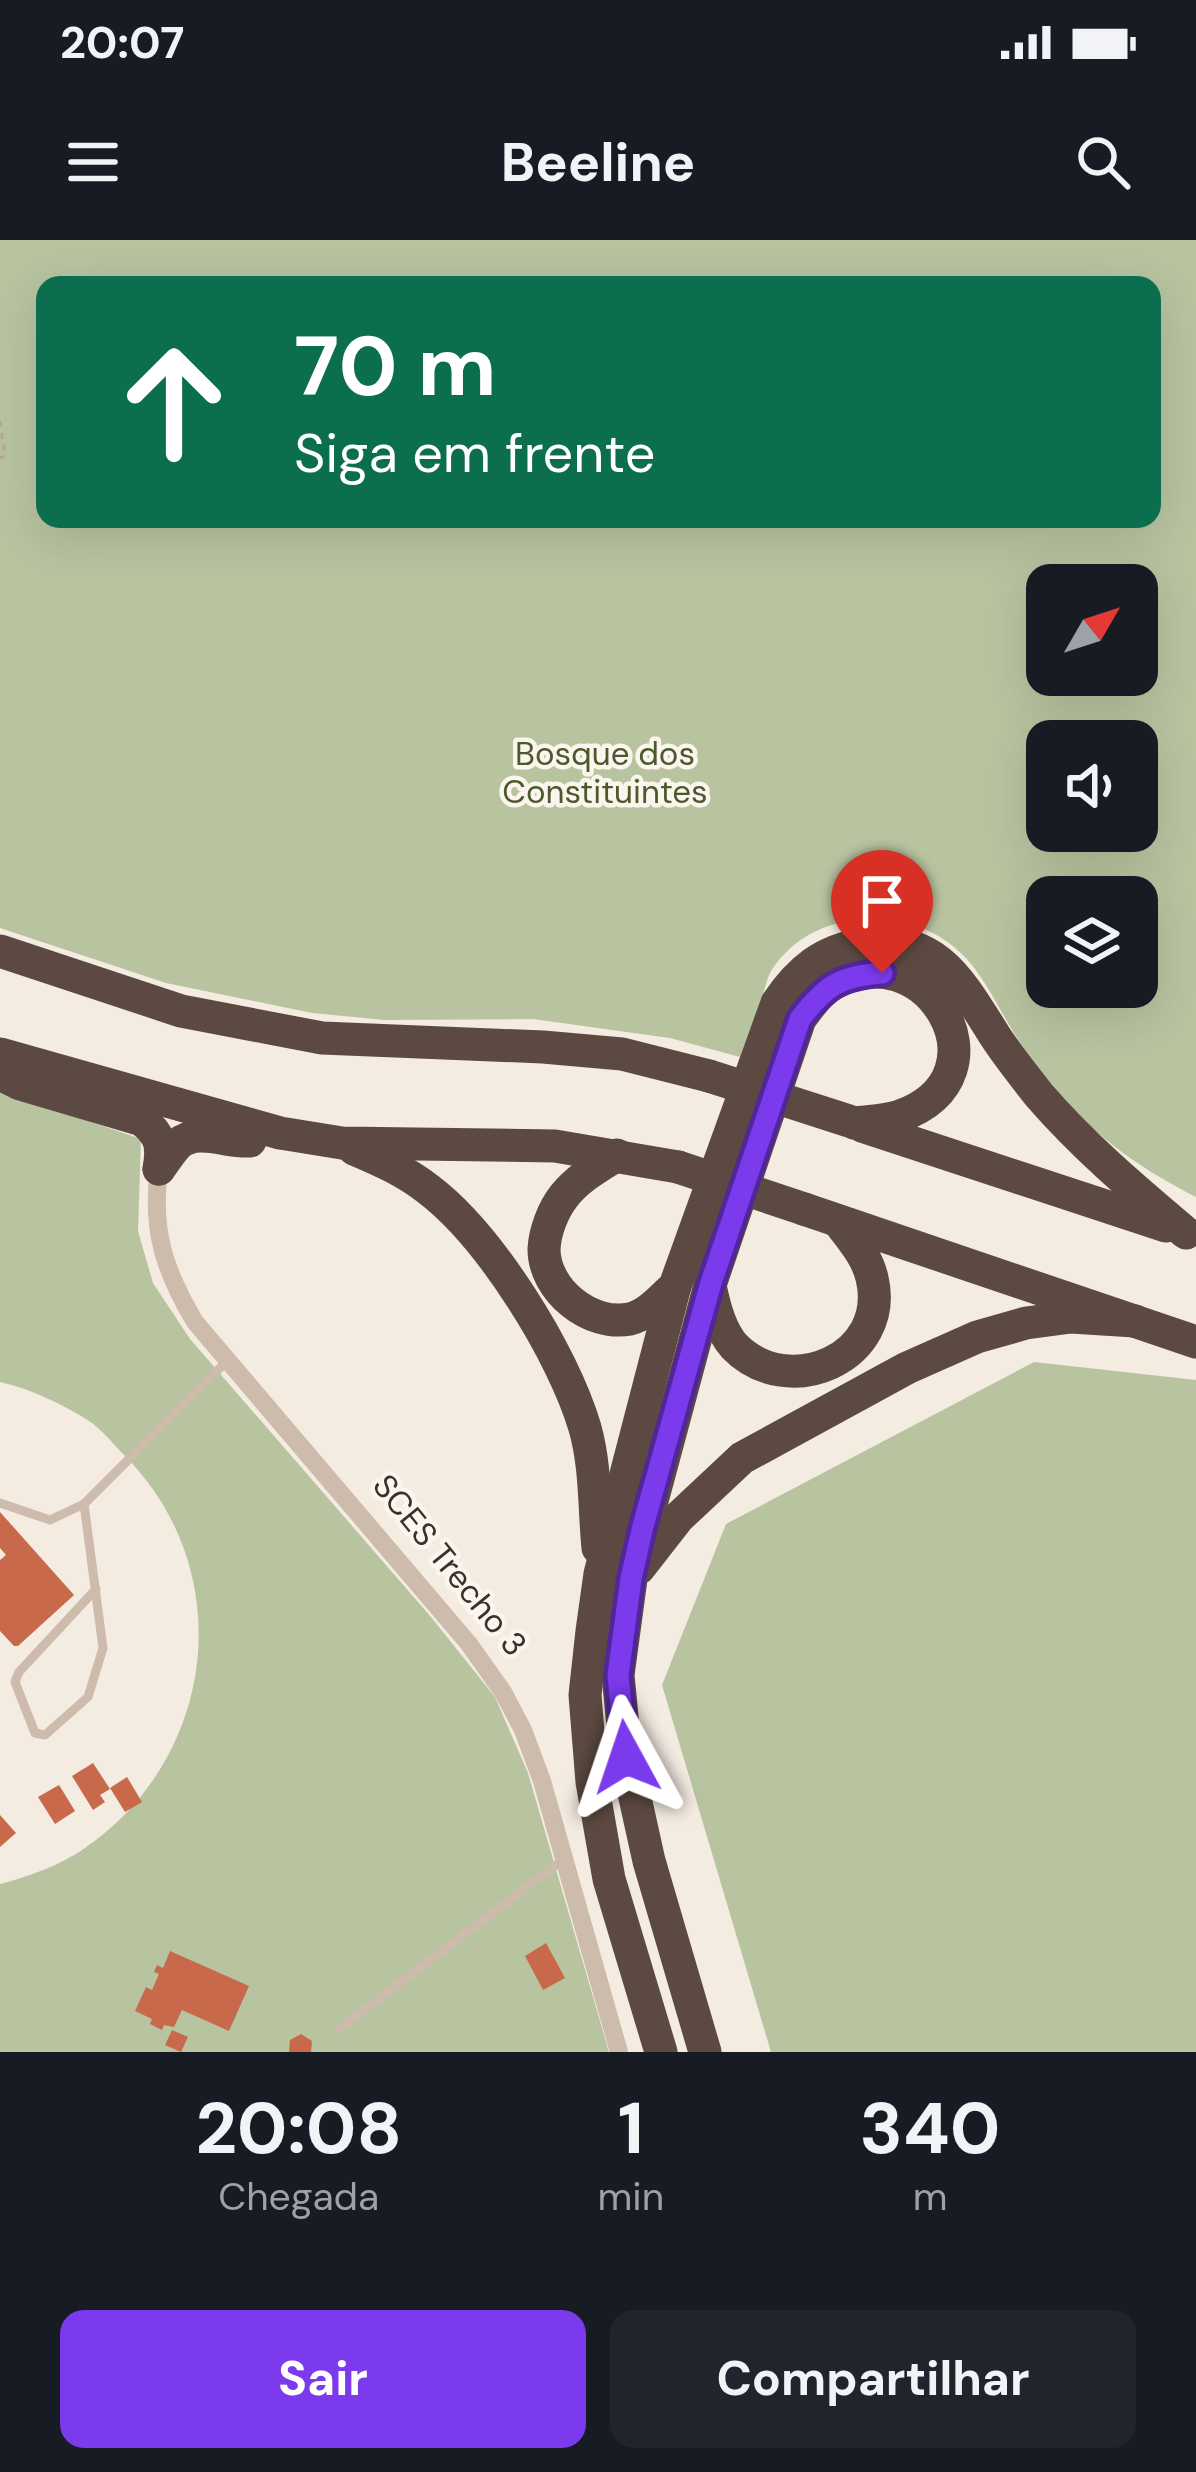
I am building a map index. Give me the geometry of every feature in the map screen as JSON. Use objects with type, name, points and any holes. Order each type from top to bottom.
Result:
[{"type":"highway","points":[[661,2052],[609,1879],[592,1782],[585,1695],[676,1286],[777,1003],[793,978],[819,957],[879,941],[911,946],[941,962],[964,985],[1038,1093],[1084,1144],[1191,1235]]},
{"type":"highway","points":[[0,952],[181,1011],[322,1038],[622,1054],[709,1076],[1191,1235]]},
{"type":"highway","points":[[615,1576],[800,1019],[830,986],[854,975],[882,973],[912,981],[938,1003],[952,1028],[955,1046],[950,1071],[938,1092],[915,1110],[895,1118],[851,1122]]},
{"type":"highway","points":[[0,1054],[280,1133],[342,1143],[556,1146],[679,1167],[1196,1342]]},
{"type":"highway","points":[[0,1074],[142,1120],[161,1145],[159,1169]]},
{"type":"highway","points":[[159,1169],[184,1139],[202,1136],[243,1142],[280,1133]]},
{"type":"highway","points":[[342,1143],[394,1166],[430,1190],[469,1227],[504,1274],[571,1388],[585,1430],[615,1576],[626,1757],[649,1861],[705,2052]]},
{"type":"highway","points":[[617,1155],[562,1197],[548,1226],[544,1252],[550,1274],[580,1309],[604,1319],[631,1318],[676,1286]]},
{"type":"highway","points":[[710,1286],[716,1312],[732,1343],[750,1358],[779,1371],[806,1372],[833,1363],[860,1342],[872,1316],[873,1282],[863,1254],[839,1222]]},
{"type":"highway","points":[[615,1576],[742,1458],[908,1368],[977,1337],[1026,1323],[1071,1317],[1136,1321]]},
{"type":"street","name":"SCES Trecho 3","points":[[159,1169],[155,1196],[159,1235],[172,1282],[195,1322],[469,1644],[523,1730],[542,1780],[619,2052]]},
{"type":"lane","points":[[0,1503],[50,1520],[84,1504],[227,1361]]},
{"type":"lane","points":[[84,1504],[96,1589],[104,1648],[88,1697],[45,1735],[35,1733],[15,1682],[19,1672],[96,1589]]},
{"type":"lane","points":[[339,2029],[564,1859]]},
{"type":"path","points":[[0,421],[5,457],[0,458]]},
{"type":"green space","name":"Bosque dos Constituintes","points":[[0,240],[1196,240],[1196,1197],[1125,1154],[1078,1114],[1029,1056],[964,956],[919,927],[892,920],[837,923],[789,949],[770,974],[740,1057],[670,1038],[533,1019],[385,1020],[312,1013],[166,983],[0,928]]},
{"type":"green space","points":[[0,1091],[141,1139],[138,1231],[153,1283],[190,1339],[495,1697],[528,1773],[609,2052],[0,2052],[0,1884],[44,1870],[85,1848],[129,1810],[163,1765],[186,1714],[197,1661],[197,1607],[185,1553],[161,1502],[125,1456],[105,1434],[71,1410],[0,1382]]},
{"type":"green space","points":[[1034,1362],[1196,1380],[1196,2052],[771,2052],[662,1685],[726,1524]]},
{"type":"building","points":[[0,1512],[74,1595],[18,1646],[0,1631],[0,1560],[6,1555],[0,1548]]},
{"type":"building","points":[[93,1763],[110,1789],[100,1795],[105,1802],[93,1810],[72,1776]]},
{"type":"building","points":[[127,1777],[142,1802],[125,1812],[110,1788]]},
{"type":"building","points":[[59,1785],[75,1811],[55,1824],[38,1797]]},
{"type":"building","points":[[0,1815],[16,1833],[0,1847]]},
{"type":"building","points":[[546,1943],[565,1978],[543,1990],[525,1956]]},
{"type":"building","points":[[170,1951],[249,1986],[229,2031],[182,2010],[174,2027],[164,2025],[162,2030],[135,2011],[146,1987],[152,1990],[159,1974],[154,1972],[157,1965],[163,1968]]},
{"type":"building","points":[[172,2030],[188,2037],[181,2052],[165,2045]]},
{"type":"building","points":[[301,2034],[312,2041],[311,2052],[289,2052],[290,2040]]},
{"type":"route","points":[[626,1757],[618,1675],[631,1579],[710,1286],[800,1019],[830,986],[854,975],[882,973]]}]
